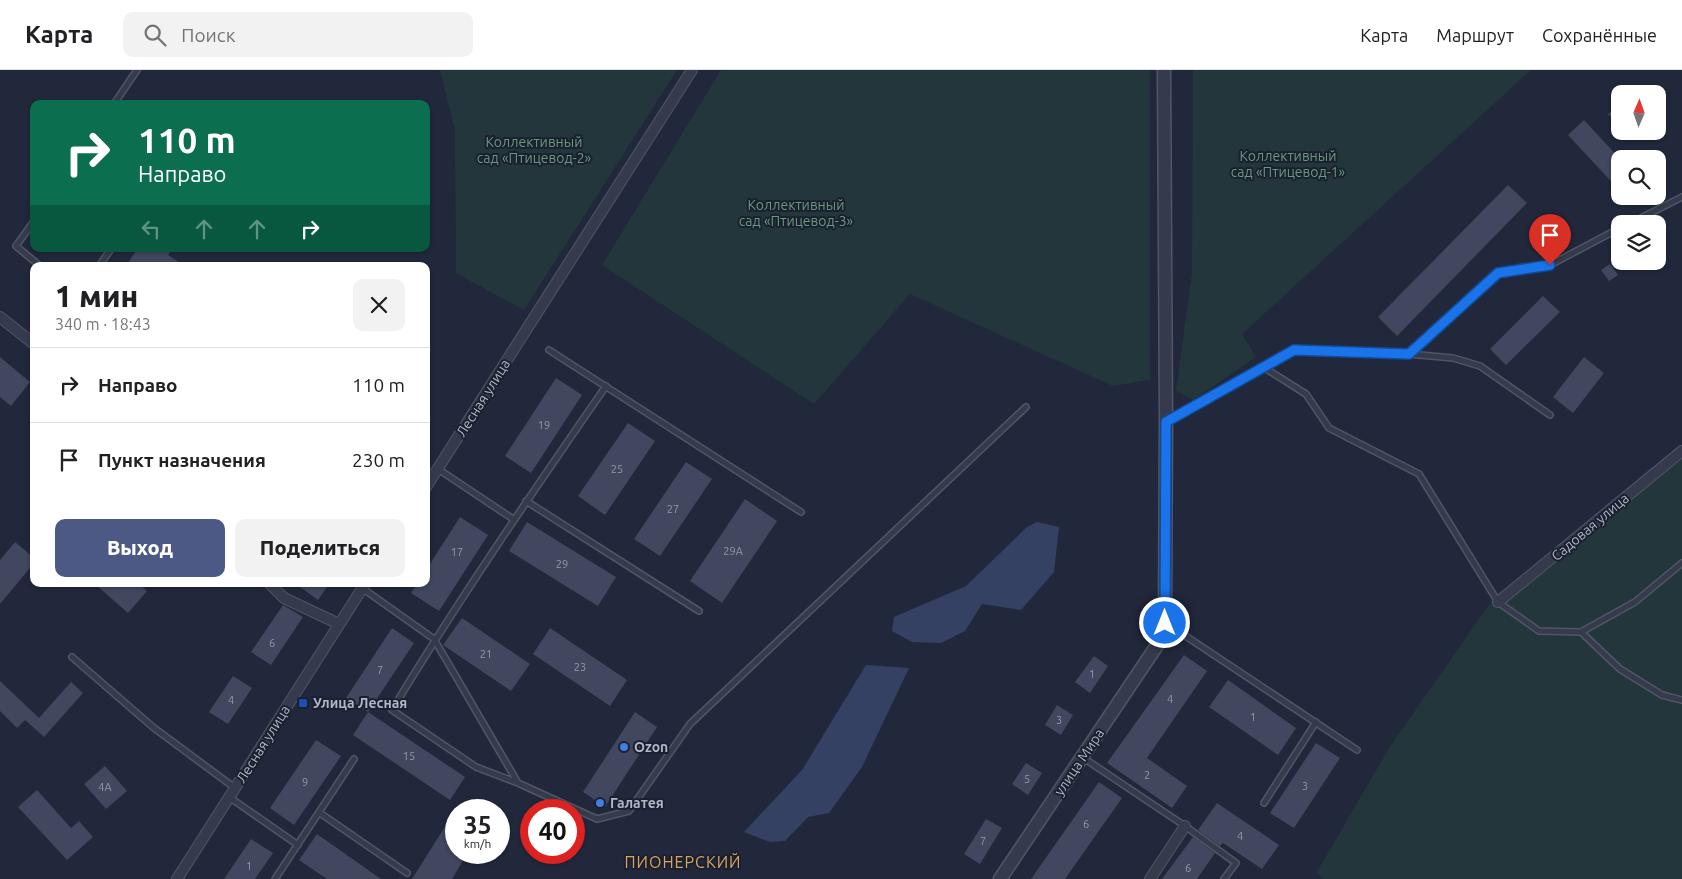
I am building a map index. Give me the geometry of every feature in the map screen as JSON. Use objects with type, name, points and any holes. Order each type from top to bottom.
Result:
[{"type":"street","name":"Лесная улица","points":[[430,481],[692,70]]},
{"type":"street","name":"улица Мира","points":[[1000,879],[1158,644],[1165,623],[1164,70]]},
{"type":"street","points":[[0,317],[30,341]]},
{"type":"street","name":"Садовая улица","points":[[1498,602],[1682,451]]},
{"type":"street","points":[[273,587],[284,598],[339,624]]},
{"type":"street","name":"Лесная улица","points":[[177,879],[362,587]]},
{"type":"street","points":[[1150,879],[1185,826]]},
{"type":"lane","points":[[117,100],[137,70]]},
{"type":"lane","points":[[1646,215],[1682,196]]},
{"type":"lane","points":[[30,227],[16,246],[35,262]]},
{"type":"lane","points":[[1409,354],[1498,273],[1550,265],[1611,233]]},
{"type":"lane","points":[[549,350],[801,512]]},
{"type":"lane","points":[[1166,422],[1294,350],[1409,354],[1453,358],[1480,366],[1550,415]]},
{"type":"lane","points":[[1263,367],[1306,394],[1329,428],[1419,474],[1498,602],[1539,631],[1581,632],[1634,602],[1682,563]]},
{"type":"lane","points":[[606,386],[513,519],[434,639],[392,710],[476,767],[518,783],[597,819],[630,811],[690,724],[1026,407]]},
{"type":"lane","points":[[438,469],[513,519]]},
{"type":"lane","points":[[526,501],[699,611]]},
{"type":"lane","points":[[364,587],[434,639],[518,783]]},
{"type":"lane","points":[[1165,623],[1358,750]]},
{"type":"lane","points":[[1581,632],[1620,669],[1662,695],[1682,700]]},
{"type":"lane","points":[[72,657],[232,793],[298,845]]},
{"type":"lane","points":[[1264,802],[1316,722]]},
{"type":"lane","points":[[1082,757],[1185,826],[1236,863],[1224,879]]},
{"type":"lane","points":[[274,879],[354,760]]},
{"type":"lane","points":[[320,813],[407,872]]},
{"type":"green space","name":"Коллективный сад «Птицевод-2»","points":[[440,70],[677,70],[524,310],[456,273],[455,130]]},
{"type":"green space","name":"Коллективный сад «Птицевод-3»","points":[[721,70],[1150,70],[1150,380],[1113,386],[910,294],[814,404],[602,265]]},
{"type":"green space","name":"Коллективный сад «Птицевод-1»","points":[[1193,70],[1531,70],[1242,334],[1256,357],[1193,400],[1176,390],[1192,273]]},
{"type":"green space","points":[[1682,451],[1682,879],[1323,879],[1317,872],[1389,748],[1491,602],[1498,602]]},
{"type":"water","points":[[1037,522],[1059,527],[1054,572],[1021,610],[982,604],[965,631],[941,643],[912,642],[892,631],[894,617],[966,586],[1027,527]]},
{"type":"water","points":[[866,665],[909,668],[862,767],[829,813],[808,817],[785,841],[770,842],[744,832],[802,770]]},
{"type":"building","points":[[1584,120],[1612,150],[1611,181],[1568,135]]},
{"type":"building","points":[[1508,185],[1527,203],[1397,336],[1378,317]]},
{"type":"building","points":[[135,252],[170,252],[168,255],[179,262],[129,262]]},
{"type":"building","points":[[1610,264],[1611,270],[1614,270],[1618,275],[1609,281],[1601,270]]},
{"type":"building","points":[[1543,296],[1560,312],[1506,365],[1490,349]]},
{"type":"building","points":[[0,357],[30,382],[11,406],[0,397]]},
{"type":"building","points":[[1584,357],[1604,373],[1573,413],[1553,397]]},
{"type":"building","points":[[556,378],[582,395],[531,473],[505,456]]},
{"type":"building","points":[[628,423],[655,441],[605,515],[578,496]]},
{"type":"building","points":[[686,462],[712,479],[660,556],[634,539]]},
{"type":"building","points":[[745,499],[777,521],[722,603],[690,581]]},
{"type":"building","points":[[460,517],[488,535],[439,611],[411,593],[415,587],[430,587],[430,564]]},
{"type":"building","points":[[527,522],[616,577],[598,606],[509,551]]},
{"type":"building","points":[[15,542],[30,555],[30,568],[0,604],[0,560]]},
{"type":"building","points":[[98,587],[142,587],[147,591],[128,613]]},
{"type":"building","points":[[300,587],[327,587],[318,600]]},
{"type":"building","points":[[283,605],[303,617],[271,665],[251,652]]},
{"type":"building","points":[[462,618],[530,664],[511,691],[443,645]]},
{"type":"building","points":[[392,628],[414,643],[368,712],[346,698]]},
{"type":"building","points":[[550,628],[627,680],[610,706],[533,654]]},
{"type":"building","points":[[1184,655],[1207,671],[1147,758],[1187,786],[1172,808],[1107,763]]},
{"type":"building","points":[[1094,656],[1108,666],[1090,693],[1075,682]]},
{"type":"building","points":[[233,676],[252,688],[228,724],[209,712]]},
{"type":"building","points":[[1228,680],[1296,728],[1278,755],[1209,707]]},
{"type":"building","points":[[0,681],[39,718],[71,682],[83,693],[44,737],[25,720],[17,728],[0,711]]},
{"type":"building","points":[[1057,705],[1073,715],[1061,735],[1045,725]]},
{"type":"building","points":[[368,712],[465,777],[451,799],[449,799],[353,735]]},
{"type":"building","points":[[635,712],[657,727],[605,807],[583,792]]},
{"type":"building","points":[[316,740],[341,756],[294,825],[270,808]]},
{"type":"building","points":[[1316,743],[1340,758],[1294,828],[1270,813]]},
{"type":"building","points":[[1026,763],[1042,773],[1028,795],[1012,784]]},
{"type":"building","points":[[105,766],[127,791],[106,809],[84,784]]},
{"type":"building","points":[[1099,782],[1122,798],[1065,879],[1031,879]]},
{"type":"building","points":[[37,790],[71,828],[79,821],[93,837],[67,860],[18,807]]},
{"type":"building","points":[[1217,803],[1279,845],[1262,869],[1223,843],[1220,846],[1198,830]]},
{"type":"building","points":[[986,819],[1002,828],[980,864],[964,854]]},
{"type":"building","points":[[445,827],[445,864],[461,864],[452,879],[412,879]]},
{"type":"building","points":[[317,834],[381,879],[327,879],[299,860]]},
{"type":"building","points":[[1193,837],[1215,853],[1197,879],[1162,879]]},
{"type":"building","points":[[251,839],[273,853],[255,879],[224,879]]},
{"type":"place","name":"Улица Лесная","points":[[303,703]]},
{"type":"place","name":"Ozon","points":[[624,747]]},
{"type":"place","name":"Галатея","points":[[600,803]]},
{"type":"district","name":"ПИОНЕРСКИЙ","points":[[683,862]]},
{"type":"route","points":[[1165,623],[1166,422],[1294,350],[1409,354],[1498,273],[1550,265]]}]
